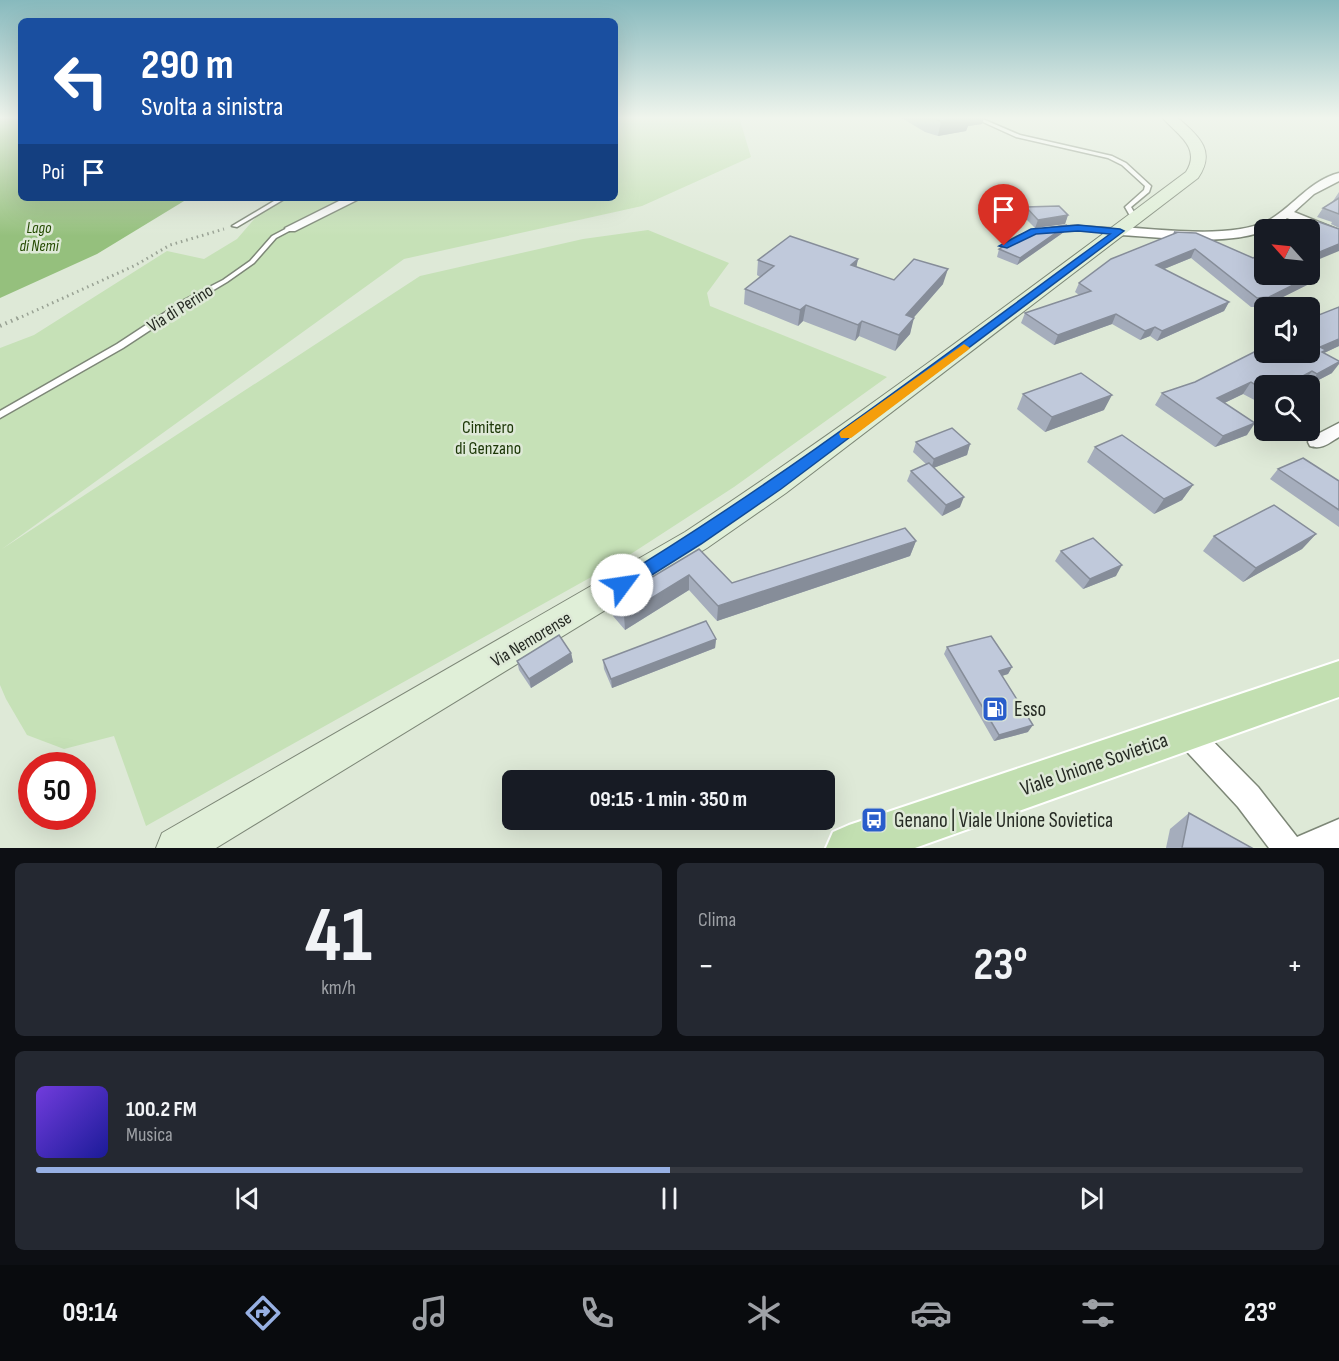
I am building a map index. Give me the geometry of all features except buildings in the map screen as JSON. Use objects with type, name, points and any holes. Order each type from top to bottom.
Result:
[{"type":"main road","name":"Via Nemorense","points":[[177,848],[696,540],[776,486],[1188,179],[1199,164],[1200,157]]},
{"type":"main road","name":"Viale Unione Sovietica","points":[[849,848],[1339,679]]},
{"type":"street","points":[[1129,224],[1212,236],[1240,234],[1260,229],[1285,213],[1310,192],[1339,176]]},
{"type":"street","name":"Via di Perino","points":[[291,228],[349,201]]},
{"type":"street","points":[[1285,213],[1339,234]]},
{"type":"street","points":[[1317,442],[1339,429]]},
{"type":"street","points":[[1186,732],[1237,784],[1287,848]]},
{"type":"street","points":[[1307,848],[1339,834]]},
{"type":"lane","points":[[1004,246],[1034,231],[1129,224],[1131,213],[1128,207],[1148,191],[1148,187],[1124,164],[1106,157]]},
{"type":"lane","points":[[235,226],[278,201]]},
{"type":"lane","name":"Via di Perino","points":[[0,415],[120,346],[225,280],[252,262],[274,237],[291,228]]},
{"type":"path","points":[[0,326],[136,265],[170,245],[235,226]]},
{"type":"green space","name":"Cimitero di Genzano","points":[[618,157],[751,157],[642,206],[404,259],[2,549],[420,276],[583,239],[648,230],[729,263],[707,293],[710,306],[887,377],[734,487],[620,561],[146,826],[114,736],[64,749],[27,735],[0,685],[0,348],[34,335],[167,251],[204,259],[237,239],[262,210],[277,201],[618,201]]},
{"type":"water","name":"Lago di Nemi","points":[[0,157],[18,157],[18,201],[184,201],[97,254],[0,298]]},
{"type":"slow traffic","points":[[846,434],[964,348]]},
{"type":"place","name":"Esso","points":[[995,709]]},
{"type":"place","name":"Genano | Viale Unione Sovietica","points":[[874,820]]},
{"type":"route","points":[[622,585],[696,540],[776,486],[1120,231],[1078,228],[1034,231],[1004,246]]}]
